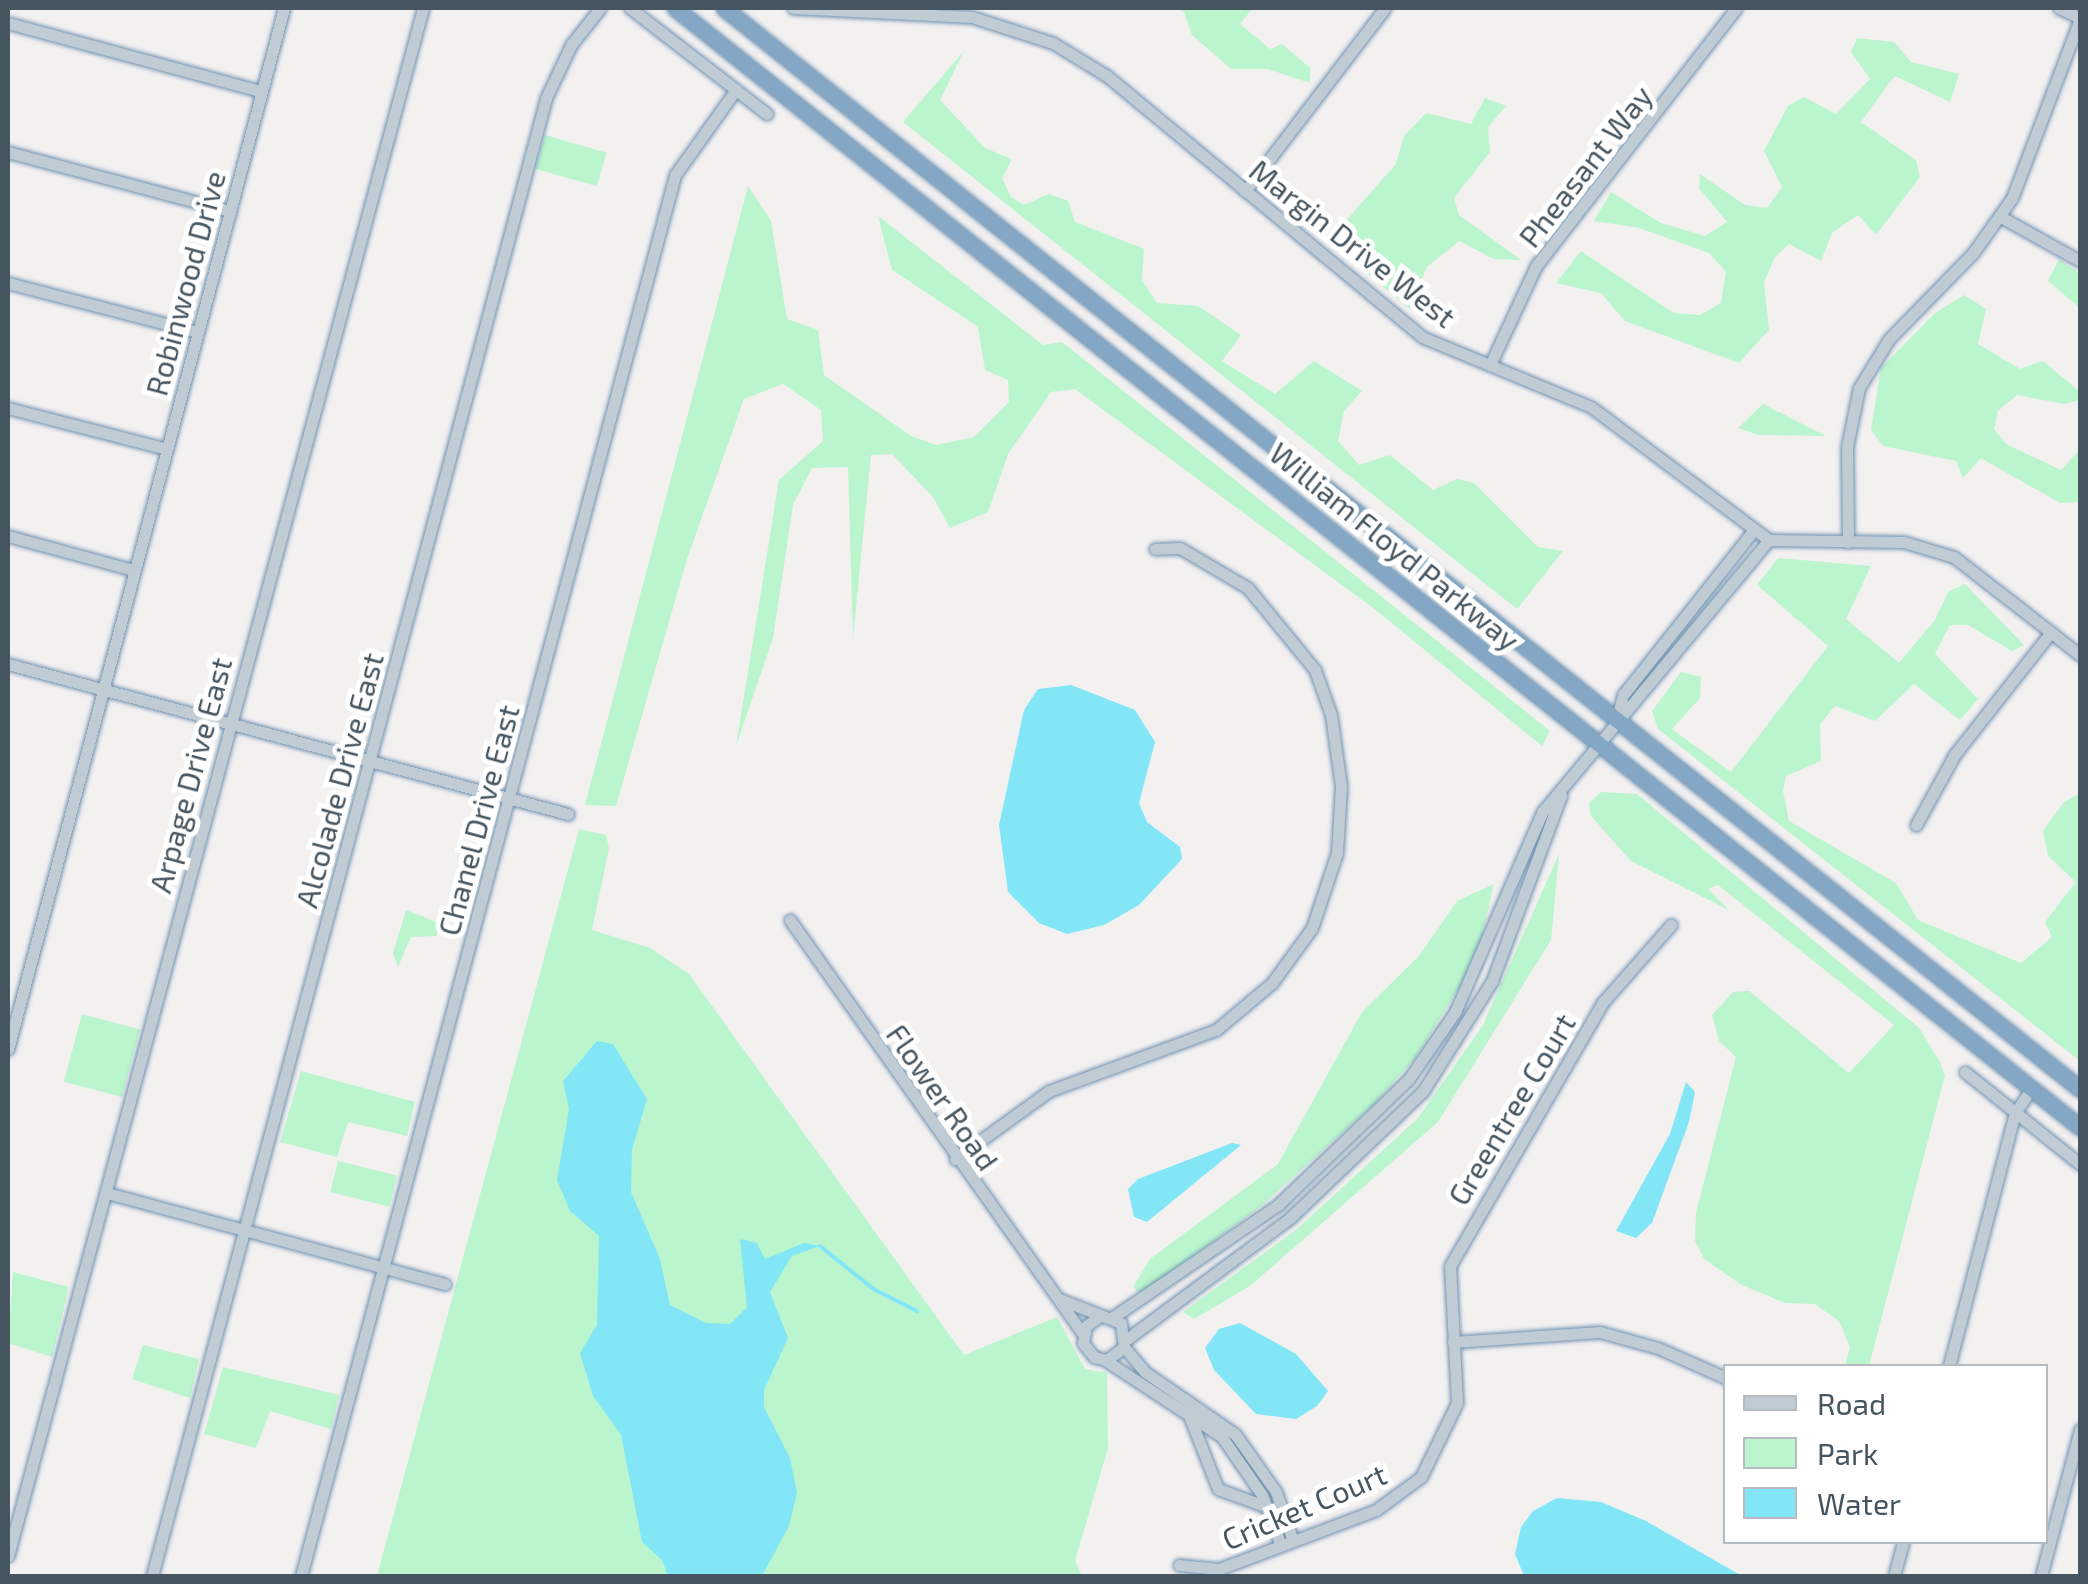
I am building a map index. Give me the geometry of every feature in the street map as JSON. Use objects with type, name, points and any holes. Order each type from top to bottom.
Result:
[{"type":"highway","name":"William Floyd Parkway","points":[[675,8],[2080,1128]]},
{"type":"highway","name":"William Floyd Parkway","points":[[724,8],[2080,1089]]},
{"type":"street","name":"Robinwood Drive","points":[[8,1049],[284,8]]},
{"type":"street","name":"Arpage Drive East","points":[[8,1556],[423,8]]},
{"type":"street","name":"Alcolade Drive East","points":[[152,1576],[546,98],[571,44],[600,8]]},
{"type":"street","points":[[630,8],[767,114]]},
{"type":"street","name":"Margin Drive West","points":[[793,8],[972,12],[1077,56],[1422,337],[1591,407],[1752,532],[1769,540],[1904,542],[1954,557],[2080,655]]},
{"type":"street","points":[[1246,191],[1384,8]]},
{"type":"street","name":"Pheasant Way","points":[[1490,365],[1536,266],[1736,8]]},
{"type":"street","points":[[1848,542],[1847,447],[1859,388],[1890,339],[2000,216],[2036,146],[2080,19],[2059,8]]},
{"type":"street","points":[[8,22],[260,91]]},
{"type":"street","name":"Chanel Drive East","points":[[301,1576],[675,175],[735,91]]},
{"type":"street","points":[[8,152],[230,211]]},
{"type":"street","points":[[2000,216],[2080,261]]},
{"type":"street","points":[[8,283],[198,332]]},
{"type":"street","points":[[8,408],[167,450]]},
{"type":"street","points":[[1617,720],[1624,695],[1752,532]]},
{"type":"street","points":[[8,536],[133,570]]},
{"type":"street","points":[[1083,1334],[1279,1204],[1408,1080],[1456,1012],[1521,852],[1543,811],[1561,794],[1617,720],[1636,706],[1769,540]]},
{"type":"street","points":[[955,1159],[1048,1091],[1216,1030],[1272,982],[1312,928],[1337,853],[1341,786],[1330,715],[1314,670],[1248,588],[1180,548],[1154,549]]},
{"type":"street","points":[[1916,825],[1955,754],[2051,632]]},
{"type":"street","points":[[8,664],[568,814]]},
{"type":"street","points":[[1104,1360],[1292,1217],[1423,1091],[1492,980],[1561,794]]},
{"type":"street","name":"Flower Road","points":[[790,920],[955,1159],[1059,1299],[1083,1334],[1087,1351],[1222,1437],[1262,1483]]},
{"type":"street","name":"Greentree Court","points":[[1453,1342],[1450,1266],[1461,1241],[1602,1002],[1670,924]]},
{"type":"street","points":[[1965,1072],[2080,1164]]},
{"type":"street","points":[[1949,1364],[2015,1113],[2032,1088]]},
{"type":"street","points":[[107,1193],[444,1284]]},
{"type":"street","points":[[1059,1299],[1107,1317],[1146,1372],[1224,1424],[1262,1483],[1286,1540]]},
{"type":"street","points":[[1453,1342],[1600,1332],[1658,1348],[1723,1377]]},
{"type":"street","name":"Cricket Court","points":[[1179,1565],[1219,1569],[1286,1540],[1376,1510],[1421,1477],[1457,1404],[1453,1342]]},
{"type":"street","points":[[1187,1414],[1218,1488],[1232,1498],[1250,1498],[1267,1508]]},
{"type":"street","points":[[2041,1576],[2080,1429]]},
{"type":"street","points":[[1250,1498],[1262,1483]]},
{"type":"street","points":[[1262,1483],[1267,1508],[1286,1540]]},
{"type":"street","points":[[1894,1576],[1902,1544]]},
{"type":"green space","points":[[1175,8],[1253,8],[1240,24],[1270,49],[1282,44],[1310,68],[1310,83],[1268,69],[1231,69],[1192,35],[1184,12]]},
{"type":"green space","points":[[1857,38],[1894,42],[1911,62],[1959,74],[1950,102],[1895,76],[1889,83],[1861,122],[1916,160],[1920,177],[1876,235],[1858,215],[1832,233],[1821,261],[1789,244],[1775,257],[1764,282],[1769,330],[1739,363],[1625,321],[1601,293],[1556,283],[1581,251],[1674,313],[1700,315],[1721,303],[1726,272],[1709,253],[1639,228],[1594,221],[1611,192],[1661,223],[1705,236],[1727,222],[1699,188],[1700,174],[1745,205],[1767,208],[1782,187],[1764,151],[1788,106],[1804,97],[1836,114],[1870,79],[1851,52]]},
{"type":"green space","points":[[964,51],[940,100],[985,148],[1012,159],[1002,178],[1011,197],[1024,205],[1049,194],[1068,201],[1075,222],[1144,249],[1142,280],[1157,303],[1198,306],[1241,335],[1222,361],[1275,394],[1314,361],[1362,391],[1344,411],[1338,441],[1359,465],[1390,455],[1433,490],[1457,479],[1474,483],[1538,547],[1563,551],[1517,609],[903,122]]},
{"type":"green space","points":[[1485,98],[1506,106],[1488,127],[1490,152],[1454,198],[1459,215],[1521,260],[1494,259],[1459,241],[1427,267],[1409,309],[1329,240],[1396,164],[1404,136],[1426,113],[1471,124]]},
{"type":"green space","points":[[545,135],[607,153],[597,186],[535,169]]},
{"type":"green space","points":[[748,186],[771,221],[787,319],[818,330],[824,375],[911,436],[936,445],[974,437],[1009,402],[1008,380],[985,370],[978,327],[892,270],[878,216],[1043,345],[1062,342],[1550,731],[1542,746],[1376,610],[1075,389],[1051,392],[1008,454],[988,512],[950,528],[933,497],[892,454],[871,455],[853,638],[848,467],[812,468],[793,505],[773,638],[736,746],[779,480],[823,441],[821,410],[783,384],[744,399],[687,559],[616,806],[585,805]]},
{"type":"green space","points":[[2059,259],[2080,274],[2080,308],[2048,281]]},
{"type":"green space","points":[[1964,295],[1986,309],[1978,344],[2020,369],[2043,361],[2080,392],[2080,400],[2064,404],[2017,395],[1998,411],[1994,429],[2006,444],[2061,470],[2080,449],[2079,502],[2060,503],[1981,458],[1963,478],[1956,461],[1883,446],[1871,430],[1881,368],[1935,313]]},
{"type":"green space","points":[[1763,404],[1826,436],[1759,435],[1738,428]]},
{"type":"green space","points":[[1778,558],[1871,566],[1846,619],[1899,663],[1935,620],[1948,592],[1965,584],[2024,645],[2012,651],[1968,625],[1950,625],[1935,654],[1978,699],[1960,720],[1914,684],[1875,721],[1835,706],[1820,724],[1821,761],[1786,776],[1783,791],[1789,821],[1896,883],[1918,920],[2021,963],[2052,937],[2045,922],[2076,882],[2048,856],[2043,831],[2064,802],[2080,793],[2080,1061],[1658,729],[1652,711],[1681,672],[1701,677],[1700,698],[1672,729],[1731,772],[1828,646],[1757,585]]},
{"type":"green space","points":[[1601,792],[1637,794],[1919,1028],[1940,1062],[1945,1075],[1870,1364],[1846,1364],[1850,1347],[1839,1321],[1815,1304],[1785,1303],[1740,1284],[1704,1259],[1695,1241],[1696,1213],[1736,1057],[1719,1041],[1712,1015],[1733,992],[1749,991],[1849,1073],[1894,1025],[1718,885],[1708,889],[1729,910],[1631,861],[1591,816],[1589,803]]},
{"type":"green space","points":[[579,829],[606,835],[609,848],[592,930],[650,948],[689,974],[964,1355],[1057,1317],[1085,1369],[1107,1373],[1108,1448],[1075,1561],[1082,1576],[377,1576]]},
{"type":"green space","points":[[1559,854],[1551,940],[1438,1122],[1250,1286],[1194,1319],[1183,1312],[1297,1229],[1418,1118],[1483,1025]]},
{"type":"green space","points":[[1494,884],[1482,937],[1463,981],[1416,1057],[1375,1103],[1260,1207],[1141,1294],[1133,1287],[1150,1259],[1278,1164],[1362,1012],[1419,956],[1457,901]]},
{"type":"green space","points":[[406,910],[442,924],[436,936],[411,937],[398,967],[393,953]]},
{"type":"green space","points":[[82,1014],[140,1030],[122,1097],[64,1082]]},
{"type":"green space","points":[[301,1071],[415,1102],[407,1136],[348,1122],[337,1157],[280,1142]]},
{"type":"green space","points":[[338,1161],[397,1176],[389,1207],[330,1192]]},
{"type":"green space","points":[[13,1272],[69,1287],[52,1357],[8,1343]]},
{"type":"green space","points":[[143,1345],[199,1359],[190,1398],[132,1379]]},
{"type":"green space","points":[[223,1367],[339,1395],[331,1429],[270,1411],[256,1448],[204,1434]]},
{"type":"water","points":[[1071,685],[1135,710],[1155,742],[1139,803],[1147,822],[1180,847],[1182,859],[1139,905],[1104,925],[1067,934],[1039,923],[1008,892],[999,825],[1024,710],[1038,689]]},
{"type":"water","points":[[597,1041],[613,1044],[647,1099],[632,1150],[631,1192],[660,1259],[670,1305],[706,1323],[730,1324],[747,1307],[740,1239],[757,1243],[765,1259],[804,1243],[820,1246],[792,1256],[770,1292],[788,1338],[764,1390],[764,1407],[790,1458],[797,1493],[789,1526],[762,1576],[668,1576],[662,1560],[642,1542],[621,1435],[593,1396],[580,1353],[597,1325],[599,1236],[570,1211],[557,1180],[569,1109],[563,1081]]},
{"type":"water","points":[[1686,1082],[1695,1092],[1689,1122],[1652,1223],[1636,1238],[1616,1231],[1670,1134]]},
{"type":"water","points":[[1232,1143],[1241,1145],[1147,1222],[1134,1217],[1128,1189],[1138,1179]]},
{"type":"water","points":[[1240,1323],[1296,1354],[1328,1391],[1317,1406],[1296,1419],[1256,1414],[1214,1370],[1205,1348],[1219,1329]]},
{"type":"water","points":[[1557,1498],[1601,1502],[1646,1521],[1742,1576],[1524,1576],[1515,1554],[1521,1527],[1533,1511]]},
{"type":"waterway","points":[[820,1246],[875,1290],[917,1311]]}]
